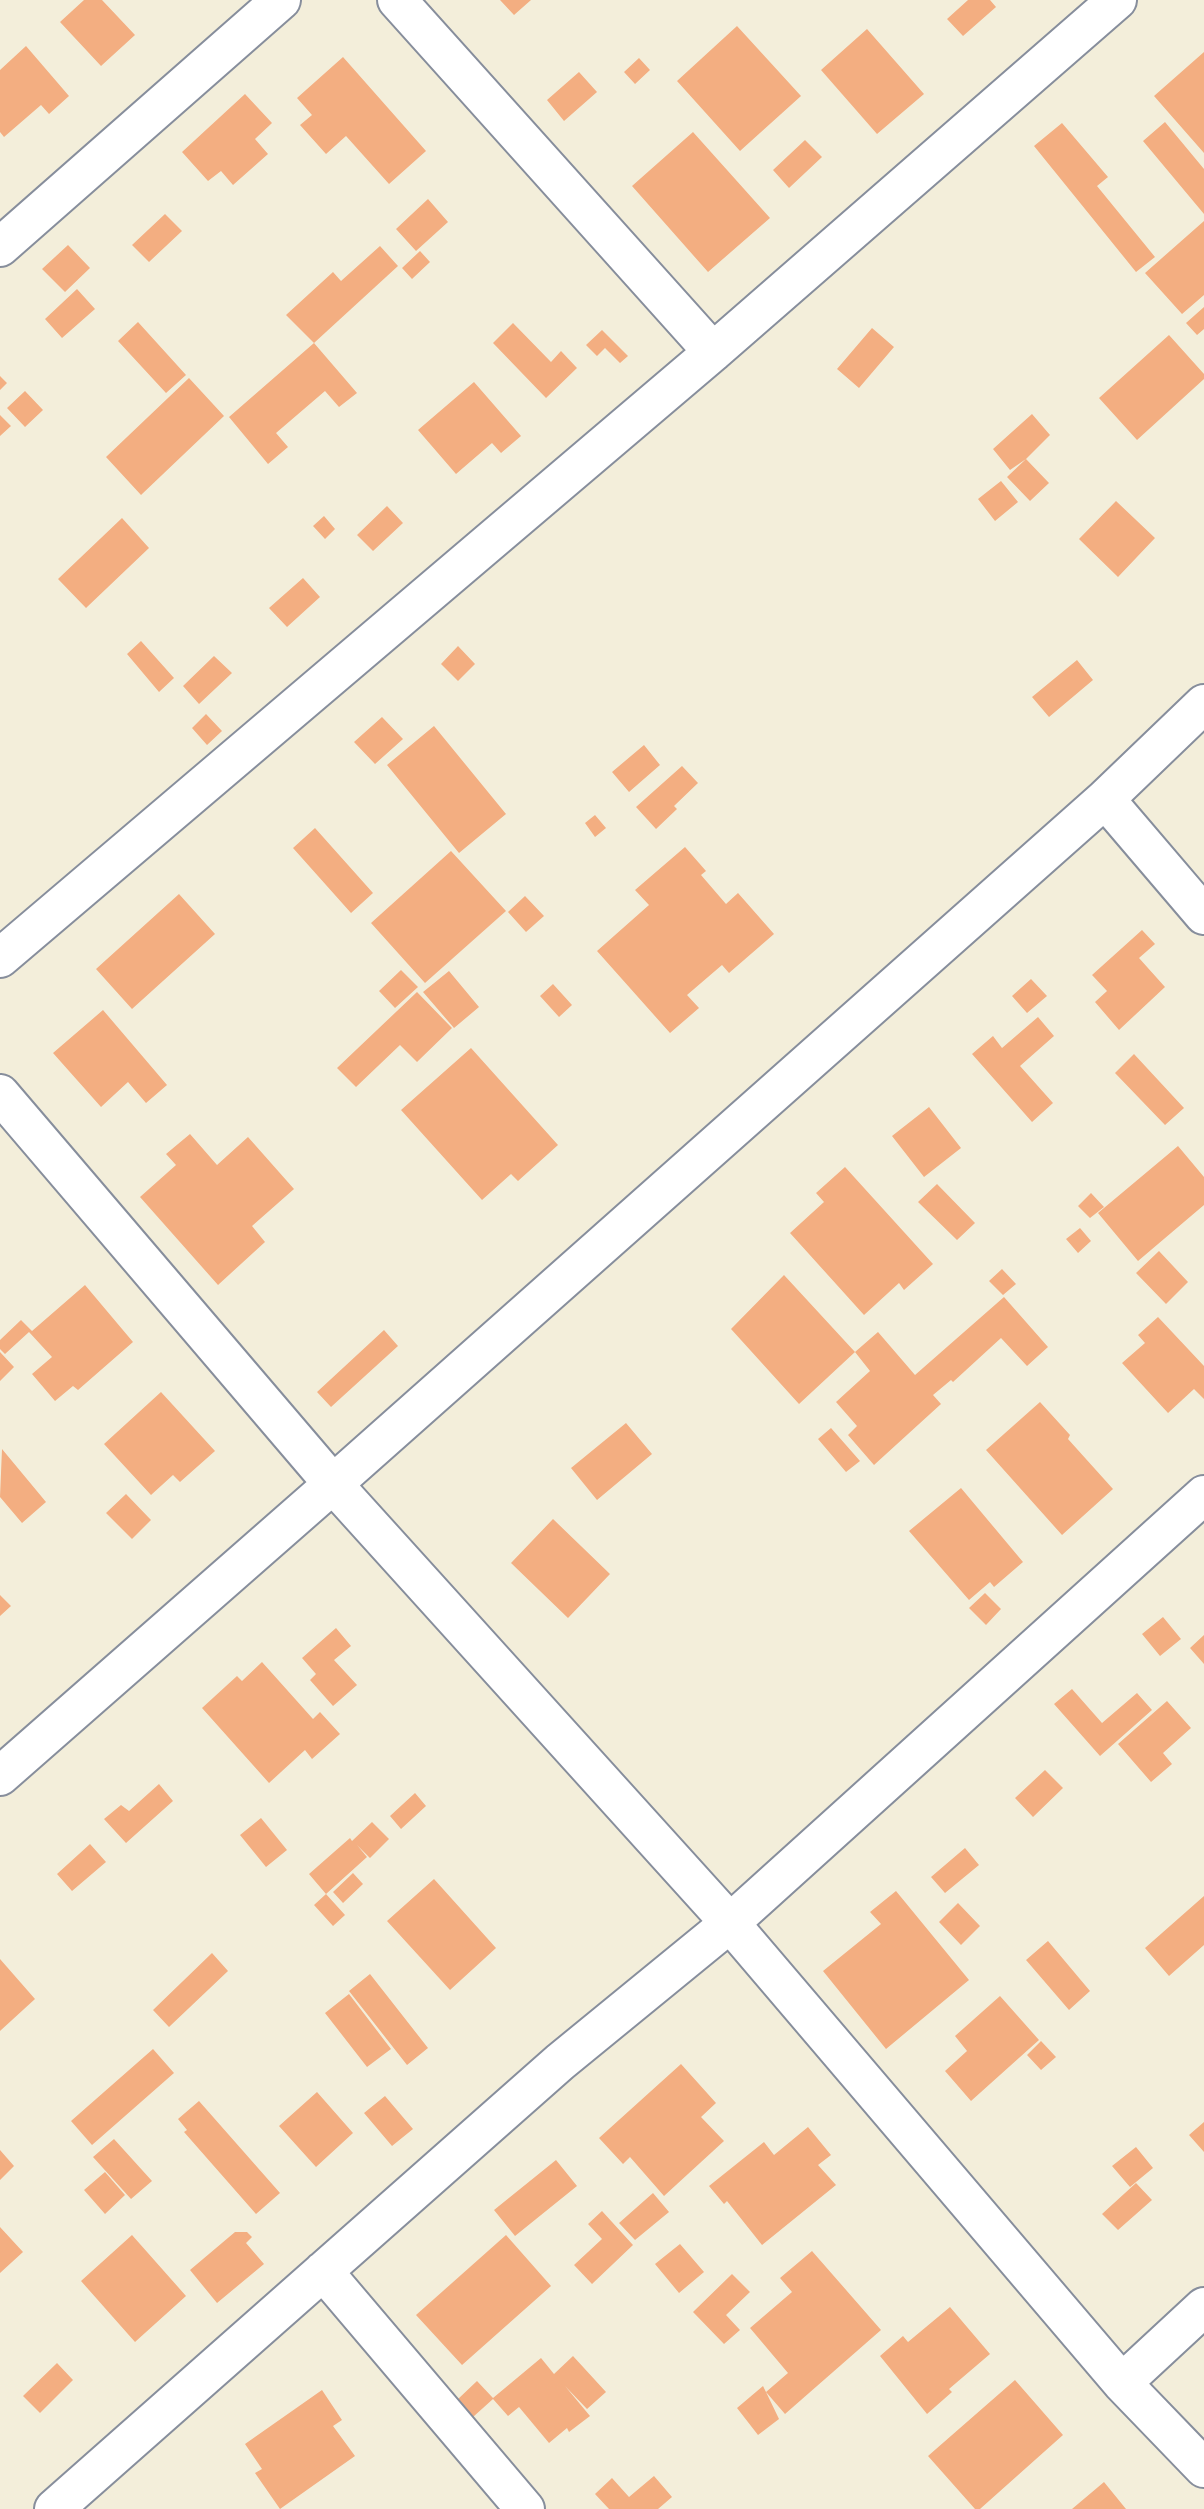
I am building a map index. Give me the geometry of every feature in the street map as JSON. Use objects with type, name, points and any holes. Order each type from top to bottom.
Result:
[{"type":"street","points":[[0,247],[281,0]]},
{"type":"street","points":[[397,0],[713,352]]},
{"type":"street","points":[[0,958],[713,352],[1117,0]]},
{"type":"street","points":[[0,1776],[334,1484],[1105,799],[1204,704]]},
{"type":"street","points":[[1105,799],[1204,915]]},
{"type":"street","points":[[0,1094],[334,1484],[730,1923],[1122,2383],[1204,2468]]},
{"type":"street","points":[[54,2509],[560,2062],[730,1923],[1204,1495]]},
{"type":"street","points":[[323,2271],[525,2509]]},
{"type":"street","points":[[1122,2383],[1204,2308]]},
{"type":"building","points":[[84,0],[102,0],[135,35],[101,66],[60,22]]},
{"type":"building","points":[[500,0],[531,0],[514,15]]},
{"type":"building","points":[[968,0],[990,0],[996,7],[963,36],[947,19]]},
{"type":"building","points":[[737,26],[801,96],[740,151],[677,81]]},
{"type":"building","points":[[867,29],[924,94],[877,134],[821,70]]},
{"type":"building","points":[[26,46],[69,96],[49,114],[41,105],[4,137],[0,132],[0,70]]},
{"type":"building","points":[[1204,52],[1204,153],[1154,96]]},
{"type":"building","points":[[343,57],[426,151],[389,184],[346,136],[326,154],[300,125],[312,115],[297,98]]},
{"type":"building","points":[[639,58],[650,70],[635,84],[624,72]]},
{"type":"building","points":[[579,72],[597,92],[564,121],[547,100]]},
{"type":"building","points":[[245,94],[272,123],[255,139],[268,154],[233,185],[221,171],[208,181],[182,152]]},
{"type":"building","points":[[1165,122],[1204,169],[1204,214],[1143,141]]},
{"type":"building","points":[[1062,123],[1108,177],[1097,186],[1155,257],[1136,272],[1034,146]]},
{"type":"building","points":[[693,132],[770,218],[708,272],[632,186]]},
{"type":"building","points":[[805,140],[822,157],[789,188],[773,170]]},
{"type":"building","points":[[428,199],[448,222],[416,251],[396,229]]},
{"type":"building","points":[[165,214],[182,231],[149,262],[132,245]]},
{"type":"building","points":[[1204,221],[1204,295],[1182,314],[1145,273]]},
{"type":"building","points":[[68,245],[90,268],[65,292],[42,269]]},
{"type":"building","points":[[380,246],[398,266],[314,343],[286,315],[333,272],[341,281]]},
{"type":"building","points":[[420,251],[430,262],[412,279],[402,268]]},
{"type":"building","points":[[77,289],[95,309],[62,338],[45,319]]},
{"type":"building","points":[[1204,307],[1204,329],[1197,335],[1186,323]]},
{"type":"building","points":[[138,322],[186,375],[166,393],[118,341]]},
{"type":"building","points":[[513,323],[551,362],[561,351],[577,368],[546,398],[493,343]]},
{"type":"building","points":[[872,328],[894,347],[859,388],[837,369]]},
{"type":"building","points":[[602,330],[628,356],[620,363],[605,348],[597,356],[586,345]]},
{"type":"building","points":[[1169,335],[1204,374],[1204,379],[1137,440],[1099,398]]},
{"type":"building","points":[[314,343],[357,393],[339,407],[325,391],[276,433],[288,447],[268,464],[229,417]]},
{"type":"building","points":[[0,376],[7,383],[0,390]]},
{"type":"building","points":[[189,378],[224,416],[141,495],[106,457]]},
{"type":"building","points":[[474,382],[521,436],[501,453],[492,443],[456,474],[418,430]]},
{"type":"building","points":[[25,391],[43,410],[25,427],[7,408]]},
{"type":"building","points":[[1032,414],[1050,435],[1026,459],[1010,470],[993,449]]},
{"type":"building","points":[[0,415],[11,426],[0,436]]},
{"type":"building","points":[[1026,459],[1049,483],[1030,501],[1007,477]]},
{"type":"building","points":[[1001,481],[1018,502],[995,521],[978,499]]},
{"type":"building","points":[[1116,501],[1155,538],[1118,577],[1079,539]]},
{"type":"building","points":[[387,506],[403,523],[373,551],[357,535]]},
{"type":"building","points":[[324,516],[335,529],[325,539],[313,526]]},
{"type":"building","points":[[122,518],[149,548],[86,608],[58,579]]},
{"type":"building","points":[[303,578],[320,597],[287,627],[269,608]]},
{"type":"building","points":[[141,641],[174,678],[159,692],[127,654]]},
{"type":"building","points":[[458,646],[475,664],[458,681],[441,664]]},
{"type":"building","points":[[214,656],[232,673],[199,704],[183,686]]},
{"type":"building","points":[[1077,660],[1093,680],[1049,717],[1032,697]]},
{"type":"building","points":[[206,714],[222,731],[207,745],[192,728]]},
{"type":"building","points":[[382,717],[403,739],[375,764],[354,742]]},
{"type":"building","points":[[434,726],[506,814],[459,853],[387,765]]},
{"type":"building","points":[[644,745],[660,765],[629,792],[612,772]]},
{"type":"building","points":[[682,766],[698,783],[674,806],[677,809],[656,829],[636,807]]},
{"type":"building","points":[[595,815],[606,828],[595,837],[585,823]]},
{"type":"building","points":[[315,828],[373,893],[351,913],[293,848]]},
{"type":"building","points":[[685,847],[706,871],[701,875],[726,904],[738,893],[774,934],[729,973],[722,965],[687,995],[699,1008],[670,1033],[597,951],[649,905],[635,890]]},
{"type":"building","points":[[451,851],[506,911],[425,983],[371,923]]},
{"type":"building","points":[[179,894],[215,934],[132,1009],[96,969]]},
{"type":"building","points":[[525,896],[544,916],[526,932],[508,912]]},
{"type":"building","points":[[1142,930],[1155,944],[1139,958],[1165,987],[1119,1030],[1095,1002],[1107,991],[1092,975]]},
{"type":"building","points":[[401,970],[418,987],[395,1008],[379,991]]},
{"type":"building","points":[[449,971],[479,1007],[454,1028],[423,992]]},
{"type":"building","points":[[1031,979],[1047,996],[1027,1013],[1012,996]]},
{"type":"building","points":[[553,984],[572,1005],[559,1017],[540,996]]},
{"type":"building","points":[[417,992],[452,1028],[417,1062],[400,1045],[356,1087],[337,1068]]},
{"type":"building","points":[[103,1010],[167,1085],[146,1103],[128,1082],[101,1107],[53,1053]]},
{"type":"building","points":[[1038,1017],[1054,1036],[1020,1066],[1053,1103],[1032,1122],[972,1054],[993,1036],[1002,1048]]},
{"type":"building","points":[[471,1048],[558,1145],[518,1181],[511,1174],[482,1200],[401,1110]]},
{"type":"building","points":[[1134,1054],[1184,1108],[1165,1125],[1115,1073]]},
{"type":"building","points":[[929,1107],[961,1148],[924,1177],[892,1136]]},
{"type":"building","points":[[190,1134],[217,1165],[248,1137],[294,1189],[252,1226],[265,1242],[218,1285],[140,1197],[176,1165],[166,1154]]},
{"type":"building","points":[[1178,1146],[1204,1177],[1204,1205],[1138,1261],[1098,1213]]},
{"type":"building","points":[[845,1167],[933,1264],[904,1290],[899,1283],[864,1315],[790,1233],[824,1202],[816,1193]]},
{"type":"building","points":[[937,1184],[975,1223],[957,1240],[918,1202]]},
{"type":"building","points":[[1091,1193],[1104,1207],[1090,1218],[1078,1206]]},
{"type":"building","points":[[1080,1228],[1091,1241],[1078,1253],[1066,1239]]},
{"type":"building","points":[[1159,1251],[1188,1282],[1166,1304],[1136,1273]]},
{"type":"building","points":[[1002,1269],[1016,1284],[1003,1295],[989,1281]]},
{"type":"building","points":[[784,1275],[855,1352],[799,1404],[731,1329]]},
{"type":"building","points":[[85,1285],[133,1342],[78,1390],[73,1386],[55,1401],[32,1374],[52,1357],[29,1332],[5,1354],[0,1349],[0,1340],[21,1320],[32,1331]]},
{"type":"building","points":[[1004,1297],[1048,1347],[1027,1366],[1001,1338],[953,1382],[951,1380],[933,1395],[941,1404],[874,1465],[848,1435],[857,1426],[836,1402],[870,1371],[855,1352],[878,1332],[915,1375]]},
{"type":"building","points":[[1158,1317],[1204,1366],[1204,1399],[1194,1389],[1168,1413],[1122,1363],[1145,1343],[1138,1335]]},
{"type":"building","points":[[384,1330],[398,1346],[331,1407],[317,1392]]},
{"type":"building","points":[[0,1352],[14,1367],[0,1381]]},
{"type":"building","points":[[161,1392],[215,1451],[180,1482],[173,1475],[151,1495],[104,1444]]},
{"type":"building","points":[[1040,1402],[1070,1435],[1068,1439],[1113,1489],[1062,1535],[986,1450]]},
{"type":"building","points":[[626,1423],[652,1454],[597,1500],[571,1468]]},
{"type":"building","points":[[831,1428],[860,1461],[846,1472],[818,1439]]},
{"type":"building","points":[[2,1449],[46,1502],[22,1523],[0,1497]]},
{"type":"building","points":[[961,1488],[1023,1562],[994,1587],[990,1582],[969,1600],[909,1531]]},
{"type":"building","points":[[126,1494],[151,1520],[132,1539],[106,1513]]},
{"type":"building","points":[[553,1519],[610,1574],[568,1618],[511,1563]]},
{"type":"building","points":[[985,1593],[1001,1609],[986,1625],[969,1608]]},
{"type":"building","points":[[0,1595],[11,1606],[0,1616]]},
{"type":"building","points":[[1163,1617],[1181,1639],[1160,1656],[1142,1634]]},
{"type":"building","points":[[336,1628],[351,1646],[334,1660],[357,1685],[333,1706],[310,1680],[316,1674],[302,1658]]},
{"type":"building","points":[[1204,1635],[1204,1664],[1190,1648]]},
{"type":"building","points":[[262,1662],[313,1719],[320,1712],[340,1734],[312,1759],[305,1750],[269,1783],[202,1708],[237,1676],[242,1681]]},
{"type":"building","points":[[1072,1689],[1102,1723],[1137,1693],[1152,1710],[1100,1756],[1054,1704]]},
{"type":"building","points":[[1167,1701],[1191,1728],[1163,1753],[1172,1764],[1151,1782],[1118,1744]]},
{"type":"building","points":[[1045,1770],[1063,1788],[1033,1817],[1015,1798]]},
{"type":"building","points":[[159,1784],[173,1801],[126,1843],[104,1819],[121,1805],[129,1811]]},
{"type":"building","points":[[415,1793],[426,1806],[401,1829],[390,1816]]},
{"type":"building","points":[[261,1818],[287,1850],[266,1867],[240,1835]]},
{"type":"building","points":[[372,1822],[389,1839],[370,1858],[357,1845],[367,1857],[326,1894],[309,1874]]},
{"type":"building","points":[[90,1844],[106,1862],[72,1891],[57,1874]]},
{"type":"building","points":[[965,1848],[979,1865],[945,1893],[931,1877]]},
{"type":"building","points":[[353,1873],[363,1884],[343,1903],[333,1892]]},
{"type":"building","points":[[434,1879],[496,1948],[450,1990],[387,1921]]},
{"type":"building","points":[[896,1891],[969,1980],[886,2049],[823,1971],[881,1924],[870,1912]]},
{"type":"building","points":[[326,1894],[345,1915],[333,1926],[314,1905]]},
{"type":"building","points":[[1204,1896],[1204,1945],[1169,1976],[1145,1948]]},
{"type":"building","points":[[958,1903],[980,1926],[961,1945],[939,1922]]},
{"type":"building","points":[[1048,1941],[1090,1991],[1069,2010],[1026,1960]]},
{"type":"building","points":[[212,1953],[228,1971],[169,2027],[153,2010]]},
{"type":"building","points":[[0,1959],[35,1999],[0,2031]]},
{"type":"building","points":[[370,1974],[428,2048],[407,2065],[349,1991]]},
{"type":"building","points":[[349,1994],[391,2049],[367,2067],[325,2013]]},
{"type":"building","points":[[1000,1996],[1039,2040],[971,2101],[945,2071],[967,2051],[955,2036]]},
{"type":"building","points":[[1041,2041],[1056,2057],[1041,2070],[1027,2055]]},
{"type":"building","points":[[153,2049],[174,2073],[92,2145],[71,2121]]},
{"type":"building","points":[[681,2064],[716,2103],[701,2117],[724,2141],[664,2196],[630,2157],[623,2164],[599,2138]]},
{"type":"building","points":[[317,2092],[353,2133],[316,2167],[279,2126]]},
{"type":"building","points":[[385,2096],[413,2129],[392,2146],[364,2113]]},
{"type":"building","points":[[199,2101],[280,2193],[256,2214],[184,2132],[187,2130],[178,2119]]},
{"type":"building","points":[[1204,2122],[1204,2152],[1189,2135]]},
{"type":"building","points":[[808,2127],[831,2155],[818,2165],[836,2185],[762,2245],[727,2201],[724,2204],[709,2186],[764,2142],[774,2155]]},
{"type":"building","points":[[114,2139],[152,2181],[131,2199],[93,2157]]},
{"type":"building","points":[[1136,2147],[1153,2168],[1130,2187],[1112,2166]]},
{"type":"building","points":[[0,2150],[14,2166],[0,2180]]},
{"type":"building","points":[[556,2160],[577,2186],[515,2236],[494,2210]]},
{"type":"building","points":[[105,2172],[125,2195],[105,2214],[84,2190]]},
{"type":"building","points":[[1136,2183],[1152,2200],[1118,2230],[1102,2214]]},
{"type":"building","points":[[653,2193],[669,2212],[635,2240],[619,2223]]},
{"type":"building","points":[[602,2211],[633,2245],[592,2284],[574,2265],[602,2239],[588,2224]]},
{"type":"building","points":[[0,2227],[23,2252],[0,2273]]},
{"type":"building","points":[[235,2232],[247,2232],[252,2237],[246,2243],[264,2264],[217,2303],[190,2270]]},
{"type":"building","points":[[132,2235],[186,2296],[135,2342],[81,2281]]},
{"type":"building","points":[[506,2235],[551,2286],[462,2365],[416,2315]]},
{"type":"building","points":[[680,2244],[704,2272],[679,2293],[655,2264]]},
{"type":"building","points":[[812,2251],[881,2330],[785,2414],[766,2392],[788,2373],[750,2328],[792,2292],[780,2278]]},
{"type":"building","points":[[732,2274],[750,2292],[726,2315],[740,2330],[724,2344],[693,2312]]},
{"type":"building","points":[[950,2307],[990,2354],[949,2389],[952,2392],[927,2414],[880,2356],[903,2336],[908,2342]]},
{"type":"building","points":[[573,2356],[606,2392],[587,2409],[565,2386],[590,2416],[569,2432],[567,2428],[549,2443],[519,2407],[508,2416],[493,2399],[473,2417],[457,2400],[477,2381],[493,2398],[541,2358],[554,2374]]},
{"type":"building","points":[[57,2363],[73,2380],[40,2413],[23,2396]]},
{"type":"building","points":[[1015,2380],[1063,2435],[980,2509],[975,2509],[928,2456]]},
{"type":"building","points":[[763,2386],[779,2419],[758,2435],[737,2408]]},
{"type":"building","points":[[322,2390],[342,2420],[333,2426],[355,2456],[280,2509],[255,2473],[262,2469],[245,2444]]},
{"type":"building","points":[[654,2476],[672,2497],[658,2509],[609,2509],[595,2494],[612,2478],[629,2497]]},
{"type":"building","points":[[1104,2482],[1126,2509],[1072,2509]]}]
